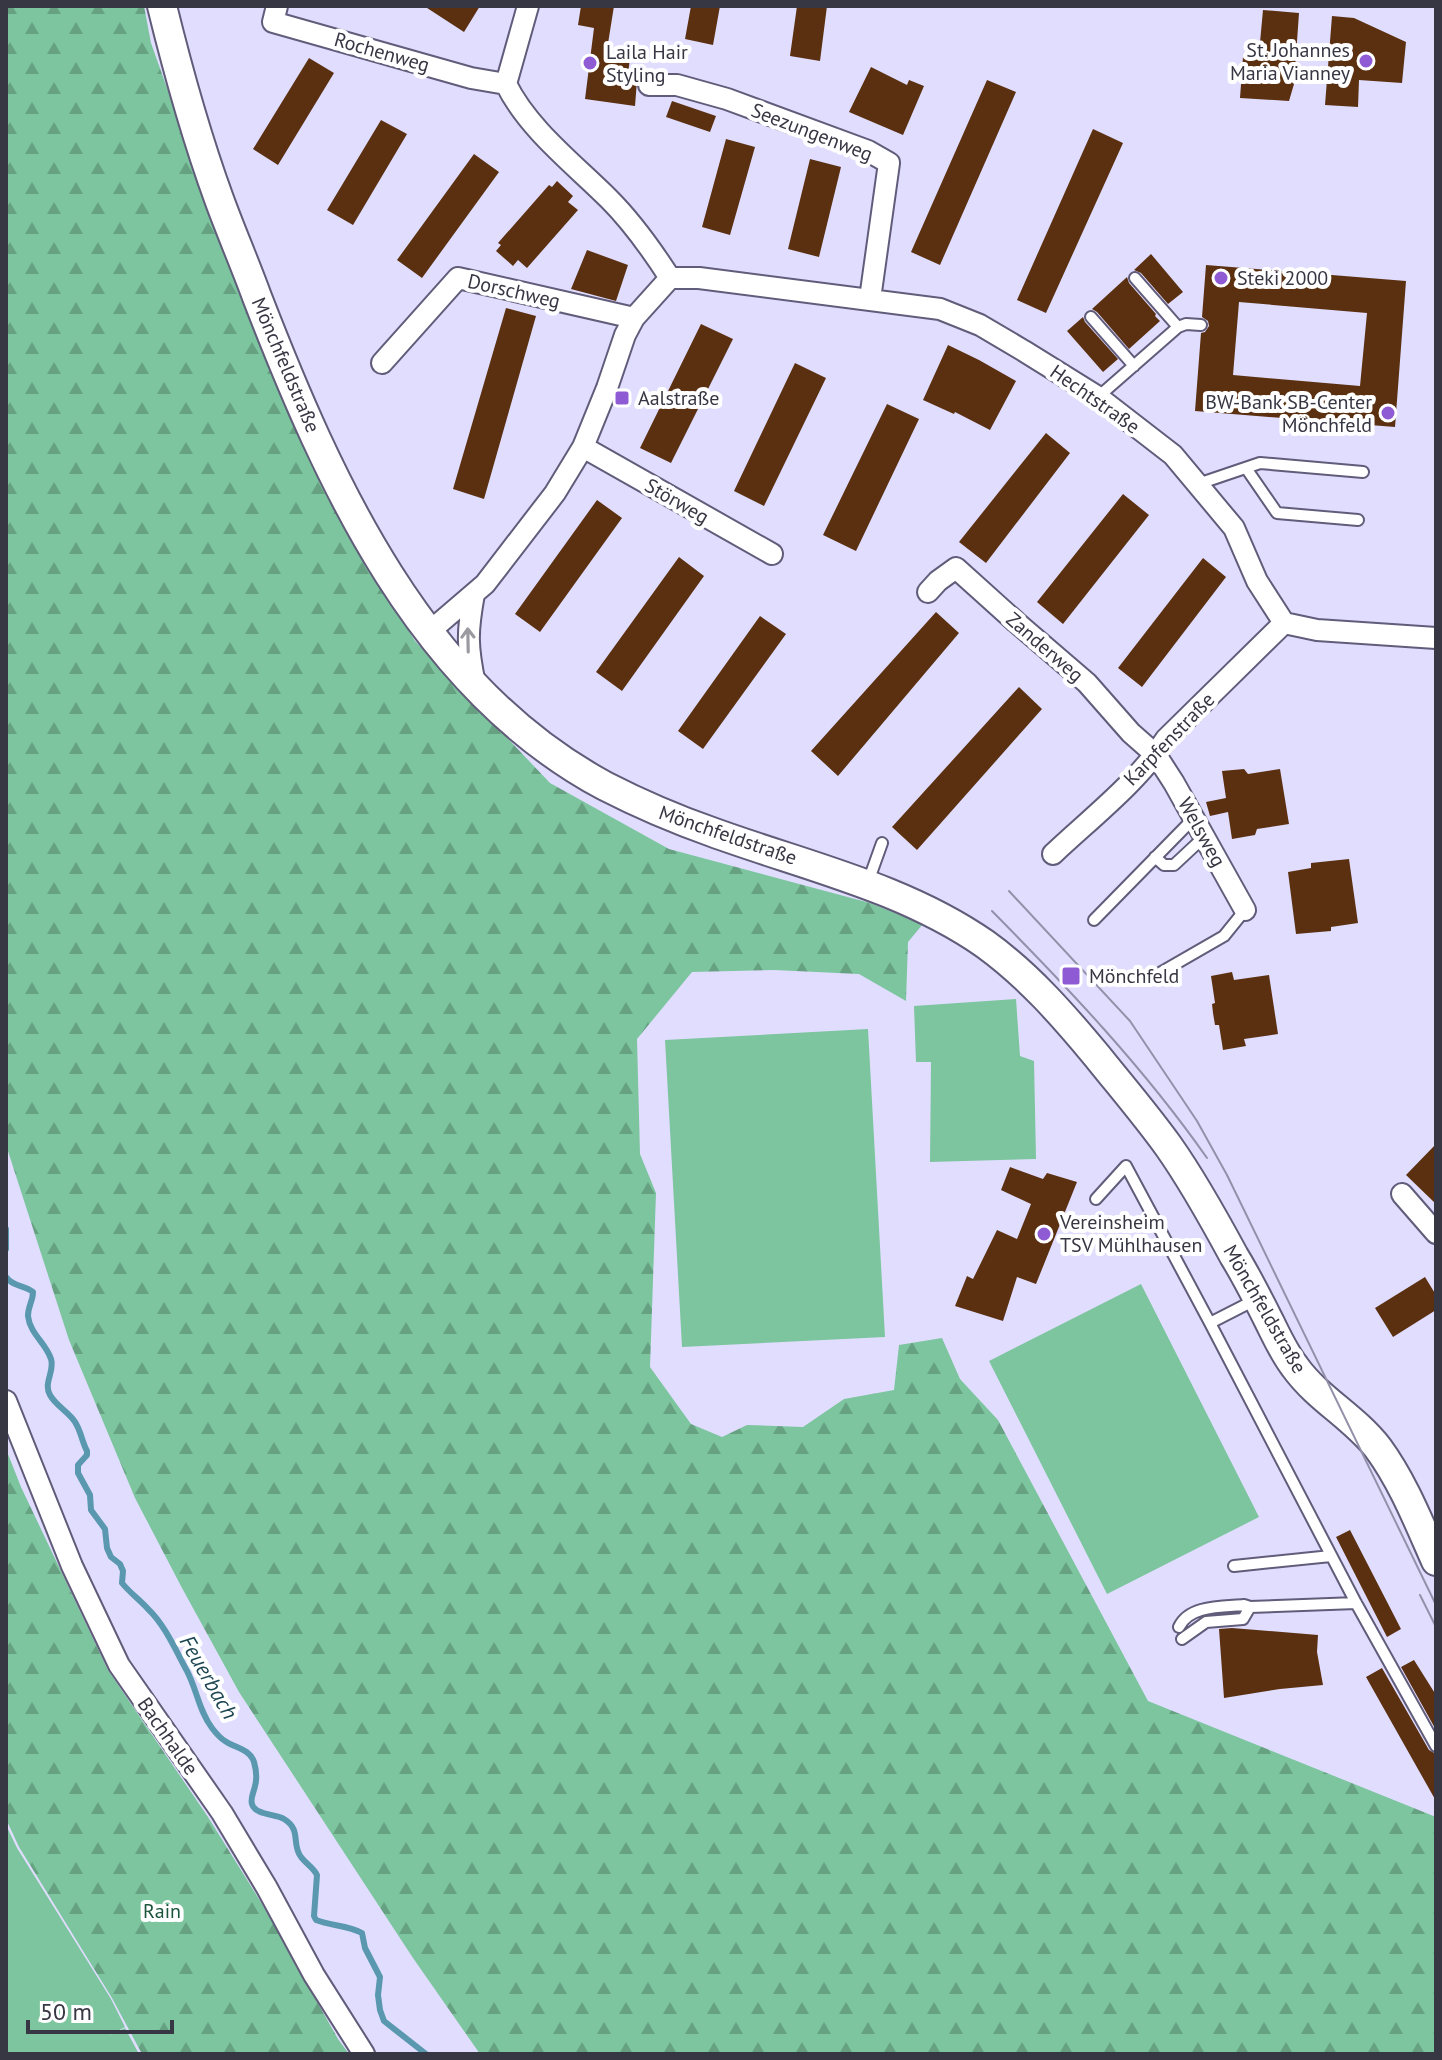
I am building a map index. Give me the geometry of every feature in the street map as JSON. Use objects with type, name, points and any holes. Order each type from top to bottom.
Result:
[{"type":"main road","name":"Mönchfeldstraße","points":[[162,6],[218,196],[301,405],[381,562],[429,632],[508,719],[557,758],[603,785],[712,833],[867,884],[932,911],[1012,965],[1070,1024],[1170,1149],[1215,1222],[1293,1365],[1308,1384],[1377,1448],[1396,1478],[1436,1561]]},
{"type":"street","name":"Rochenweg","points":[[277,6],[273,22],[471,78],[506,84]]},
{"type":"street","points":[[429,632],[485,584],[555,493],[583,447],[634,318],[670,278],[649,245],[611,200],[563,156],[515,103],[506,84],[528,6]]},
{"type":"street","name":"Seezungenweg","points":[[649,85],[677,85],[727,99],[868,151],[889,163],[870,299]]},
{"type":"street","name":"Dorschweg","points":[[382,363],[458,278],[634,318]]},
{"type":"street","name":"Hechtstraße","points":[[670,278],[699,278],[940,309],[980,325],[1098,397],[1173,455],[1234,528],[1257,581],[1284,623]]},
{"type":"street","name":"Störweg","points":[[583,447],[772,554]]},
{"type":"street","name":"Zanderweg","points":[[928,592],[956,568],[1087,683],[1131,733],[1156,755]]},
{"type":"street","points":[[474,594],[468,650],[475,685]]},
{"type":"street","points":[[1284,623],[1317,630],[1436,638]]},
{"type":"street","name":"Karpfenstraße","points":[[1053,854],[1156,755],[1166,739],[1284,623]]},
{"type":"street","name":"Welsweg","points":[[1156,755],[1245,910]]},
{"type":"street","points":[[1402,1194],[1436,1233]]},
{"type":"street","name":"Bachhalde","points":[[6,1401],[72,1566],[119,1665],[222,1813],[314,1975],[364,2054]]},
{"type":"lane","points":[[1135,278],[1178,327]]},
{"type":"lane","points":[[1091,317],[1134,366]]},
{"type":"lane","points":[[1098,397],[1178,327],[1201,325]]},
{"type":"lane","points":[[1198,484],[1260,463],[1363,472]]},
{"type":"lane","points":[[1246,468],[1277,513],[1358,520]]},
{"type":"lane","points":[[1094,920],[1193,819]]},
{"type":"lane","points":[[1155,857],[1164,865],[1174,865],[1204,837]]},
{"type":"lane","points":[[867,884],[882,843]]},
{"type":"lane","points":[[1158,974],[1224,936],[1245,910]]},
{"type":"lane","points":[[1096,1199],[1126,1166],[1356,1603],[1436,1746]]},
{"type":"lane","points":[[1210,1323],[1257,1299]]},
{"type":"lane","points":[[1234,1566],[1331,1556]]},
{"type":"lane","points":[[1179,1627],[1183,1617],[1200,1610],[1244,1605],[1356,1603]]},
{"type":"lane","points":[[1182,1639],[1206,1622],[1243,1619],[1250,1607]]},
{"type":"green space","points":[[6,6],[144,6],[151,43],[178,119],[287,405],[348,533],[415,641],[550,783],[669,849],[870,903],[923,924],[908,942],[906,1001],[859,974],[774,970],[692,972],[637,1039],[640,1154],[656,1193],[650,1367],[691,1424],[722,1437],[747,1425],[803,1427],[844,1399],[894,1390],[899,1345],[942,1338],[960,1379],[998,1420],[1148,1701],[1436,1817],[1436,2054],[480,2054],[413,1958],[239,1692],[135,1498],[69,1340],[6,1145]]},
{"type":"green space","points":[[1016,999],[1020,1056],[1034,1061],[1036,1159],[930,1162],[931,1062],[916,1062],[914,1006]]},
{"type":"green space","points":[[868,1029],[885,1337],[682,1347],[665,1040]]},
{"type":"green space","points":[[1141,1284],[1259,1517],[1107,1594],[989,1361]]},
{"type":"green space","name":"Rain","points":[[6,1449],[108,1670],[208,1817],[349,2054],[142,2054],[112,1998],[19,1847],[6,1819]]},
{"type":"green space","points":[[6,1825],[125,2027],[108,2036],[125,2028],[139,2054],[6,2054]]},
{"type":"building","points":[[424,6],[480,6],[464,32]]},
{"type":"building","points":[[581,6],[614,6],[606,56],[630,59],[627,80],[637,81],[635,106],[585,99],[594,28],[578,25]]},
{"type":"building","points":[[691,6],[720,6],[713,45],[685,39]]},
{"type":"building","points":[[797,6],[827,6],[820,61],[790,56]]},
{"type":"building","points":[[1263,10],[1299,13],[1294,84],[1289,101],[1240,98],[1243,57],[1259,53]]},
{"type":"building","name":"St. Johannes Maria Vianney","points":[[1332,16],[1354,18],[1406,42],[1402,83],[1359,80],[1358,107],[1325,105]]},
{"type":"building","points":[[309,58],[334,73],[278,165],[253,149]]},
{"type":"building","points":[[871,67],[907,85],[909,80],[924,86],[903,135],[849,112]]},
{"type":"building","points":[[987,80],[1016,92],[940,265],[911,252]]},
{"type":"building","points":[[672,101],[716,116],[710,132],[666,117]]},
{"type":"building","points":[[381,120],[407,134],[353,225],[327,210]]},
{"type":"building","points":[[1093,129],[1123,143],[1046,313],[1017,300]]},
{"type":"building","points":[[726,139],[755,147],[730,235],[702,227]]},
{"type":"building","points":[[474,154],[499,172],[422,278],[397,260]]},
{"type":"building","points":[[810,159],[841,167],[819,257],[788,249]]},
{"type":"building","points":[[557,181],[573,196],[568,202],[578,210],[527,268],[518,260],[513,266],[496,251],[501,245],[498,243],[549,185],[552,187]]},
{"type":"building","points":[[587,250],[628,265],[616,301],[571,289]]},
{"type":"building","points":[[1151,254],[1183,292],[1168,304],[1141,273],[1134,270]]},
{"type":"building","points":[[1206,265],[1406,281],[1395,427],[1195,411],[1201,333],[1209,326],[1202,317]],"holes":[[[1239,302],[1367,313],[1360,386],[1233,375]]]},
{"type":"building","points":[[1127,277],[1160,321],[1129,349],[1092,309]]},
{"type":"building","points":[[506,308],[536,316],[484,499],[453,489]]},
{"type":"building","points":[[1083,317],[1118,359],[1103,372],[1067,331]]},
{"type":"building","points":[[701,324],[733,339],[671,463],[640,448]]},
{"type":"building","points":[[948,345],[1016,381],[990,430],[923,400]]},
{"type":"building","points":[[795,363],[826,378],[764,506],[734,491]]},
{"type":"building","points":[[887,404],[919,419],[856,551],[823,535]]},
{"type":"building","points":[[1046,433],[1070,453],[986,563],[959,542]]},
{"type":"building","points":[[1123,494],[1149,515],[1063,624],[1037,602]]},
{"type":"building","points":[[597,500],[622,518],[540,632],[515,614]]},
{"type":"building","points":[[679,557],[704,576],[622,691],[596,672]]},
{"type":"building","points":[[1203,558],[1226,577],[1142,687],[1118,668]]},
{"type":"building","points":[[936,612],[959,633],[838,776],[811,751]]},
{"type":"building","points":[[760,616],[786,634],[703,749],[678,731]]},
{"type":"building","points":[[1019,687],[1042,709],[917,850],[892,827]]},
{"type":"building","points":[[1244,769],[1248,774],[1280,769],[1289,824],[1257,829],[1255,835],[1232,839],[1228,812],[1210,816],[1206,802],[1226,798],[1222,771]]},
{"type":"building","points":[[1349,859],[1358,923],[1331,927],[1331,931],[1296,934],[1288,872],[1311,868],[1311,863]]},
{"type":"building","points":[[1232,972],[1234,980],[1269,975],[1278,1034],[1244,1039],[1246,1046],[1223,1050],[1219,1025],[1215,1025],[1213,1013],[1212,1004],[1215,1003],[1211,976]]},
{"type":"building","points":[[1436,1144],[1436,1204],[1406,1175]]},
{"type":"building","points":[[1010,1167],[1043,1179],[1047,1173],[1077,1182],[1036,1284],[1017,1277],[1003,1321],[955,1306],[967,1276],[973,1279],[997,1230],[1017,1239],[1031,1204],[1001,1190]]},
{"type":"building","points":[[1425,1277],[1436,1295],[1436,1310],[1393,1337],[1375,1308]]},
{"type":"building","points":[[1350,1530],[1401,1629],[1387,1637],[1336,1537]]},
{"type":"building","points":[[1219,1629],[1318,1635],[1317,1652],[1323,1685],[1224,1698]]},
{"type":"building","points":[[1414,1660],[1436,1695],[1436,1730],[1401,1667]]},
{"type":"building","points":[[1382,1668],[1429,1750],[1436,1754],[1436,1801],[1366,1677]]},
{"type":"waterway","name":"Feuerbach","points":[[6,1229],[6,1249]]},
{"type":"waterway","name":"Feuerbach","points":[[6,1277],[33,1292],[28,1316],[51,1359],[48,1390],[79,1429],[87,1455],[78,1465],[78,1473],[90,1495],[91,1510],[105,1529],[111,1557],[123,1571],[122,1583],[165,1630],[212,1728],[223,1740],[246,1751],[252,1758],[256,1774],[251,1800],[254,1808],[284,1819],[293,1828],[298,1852],[317,1875],[316,1920],[362,1933],[365,1948],[380,1977],[378,1995],[384,2021],[426,2054]]},
{"type":"tram line","points":[[1009,891],[1130,1021],[1197,1121],[1227,1175],[1436,1605]]},
{"type":"tram line","points":[[992,911],[1105,1030],[1158,1092],[1207,1158]]},
{"type":"tram line","points":[[1420,1595],[1436,1627]]},
{"type":"place","name":"St. Johannes Maria Vianney","points":[[1366,61]]},
{"type":"place","name":"Laila Hair Styling","points":[[590,63]]},
{"type":"place","name":"Steki 2000","points":[[1221,278]]},
{"type":"place","name":"Aalstraße","points":[[622,398]]},
{"type":"place","name":"BW-Bank SB-Center Mönchfeld","points":[[1388,413]]},
{"type":"place","name":"Mönchfeld","points":[[1071,976]]},
{"type":"place","name":"Vereinsheim TSV Mühlhausen","points":[[1044,1234]]}]
